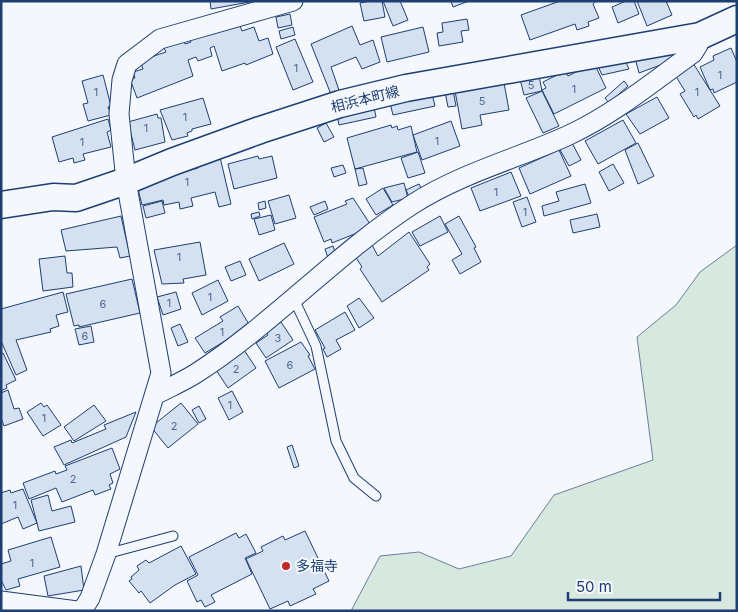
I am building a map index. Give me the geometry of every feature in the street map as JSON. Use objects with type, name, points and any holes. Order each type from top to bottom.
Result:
[{"type":"main road","name":"相浜本町線","points":[[1,205],[53,197],[76,198],[126,182],[251,133],[340,104],[406,88],[700,36],[737,19]]},
{"type":"street","points":[[82,611],[90,598],[106,554],[161,373],[126,182],[119,114],[122,80],[127,64],[160,39],[293,1]]},
{"type":"street","points":[[155,395],[195,374],[380,226],[415,202],[570,134],[614,110],[693,53],[698,46],[700,36]]},
{"type":"street","points":[[2,600],[77,611]]},
{"type":"lane","points":[[293,297],[316,346],[336,441],[354,478],[376,496]]},
{"type":"lane","points":[[106,554],[173,536]]},
{"type":"shaded area","points":[[737,245],[737,611],[351,611],[380,556],[419,552],[459,569],[511,556],[554,495],[653,460],[637,337],[676,305],[700,272]]},
{"type":"building","points":[[210,1],[255,1],[211,9]]},
{"type":"building","points":[[382,1],[385,17],[364,21],[360,3]]},
{"type":"building","points":[[383,1],[400,1],[408,20],[393,26]]},
{"type":"building","points":[[451,1],[469,1],[453,7]]},
{"type":"building","points":[[560,1],[596,1],[593,4],[599,18],[588,22],[589,26],[577,30],[575,24],[530,40],[521,15]]},
{"type":"building","points":[[626,1],[634,1],[639,14],[618,23],[612,7]]},
{"type":"building","points":[[637,1],[666,1],[672,15],[647,26]]},
{"type":"building","points":[[290,14],[292,25],[278,28],[276,17]]},
{"type":"building","points":[[467,19],[469,30],[461,31],[463,42],[439,46],[437,33],[443,32],[442,23]]},
{"type":"building","points":[[239,23],[242,31],[254,27],[259,41],[268,38],[273,54],[246,65],[245,63],[222,71],[214,46],[210,48],[212,56],[198,61],[196,57],[188,60],[193,76],[137,98],[130,79],[135,78],[133,72],[143,69],[141,63],[146,62],[145,59],[166,52],[164,48],[184,41],[185,44],[191,42],[190,40]]},
{"type":"building","points":[[352,26],[360,45],[373,40],[380,62],[362,69],[356,57],[331,67],[340,93],[332,97],[311,44]]},
{"type":"building","points":[[293,27],[295,35],[281,39],[279,31]]},
{"type":"building","points":[[423,27],[429,52],[387,62],[381,37]]},
{"type":"building","points":[[295,39],[313,82],[293,90],[276,47]]},
{"type":"building","points":[[676,47],[678,54],[671,61],[639,73],[635,58]]},
{"type":"building","points":[[731,48],[737,62],[737,82],[714,93],[713,89],[710,90],[700,67],[714,60],[713,56]]},
{"type":"building","points":[[624,58],[629,69],[602,75],[597,64]]},
{"type":"building","points":[[594,63],[606,88],[554,114],[542,90],[546,88],[543,82],[565,71],[568,76]]},
{"type":"building","points":[[693,63],[720,106],[698,119],[696,115],[694,117],[680,94],[685,91],[675,75]]},
{"type":"building","points":[[103,75],[111,106],[108,107],[111,115],[88,121],[83,104],[88,103],[82,81]]},
{"type":"building","points":[[539,76],[542,91],[524,95],[520,79]]},
{"type":"building","points":[[624,81],[628,86],[609,103],[605,98]]},
{"type":"building","points":[[504,83],[509,110],[480,115],[482,125],[462,129],[455,91]]},
{"type":"building","points":[[453,90],[456,106],[448,107],[445,92]]},
{"type":"building","points":[[542,91],[559,126],[543,133],[526,98]]},
{"type":"building","points":[[432,94],[435,106],[393,115],[390,103]]},
{"type":"building","points":[[657,97],[669,118],[640,134],[626,114]]},
{"type":"building","points":[[203,98],[211,124],[192,129],[192,131],[187,133],[188,136],[172,140],[160,110]]},
{"type":"building","points":[[374,107],[376,117],[339,125],[337,115]]},
{"type":"building","points":[[157,114],[158,118],[161,118],[165,142],[135,150],[128,122]]},
{"type":"building","points":[[108,119],[111,130],[107,132],[111,147],[83,154],[85,160],[74,163],[73,158],[59,162],[52,137]]},
{"type":"building","points":[[623,120],[636,143],[598,164],[585,141]]},
{"type":"building","points":[[451,121],[460,146],[422,160],[413,135]]},
{"type":"building","points":[[326,123],[334,137],[324,142],[317,128]]},
{"type":"building","points":[[391,125],[392,128],[397,126],[398,130],[411,126],[417,152],[355,169],[347,138]]},
{"type":"building","points":[[571,141],[581,160],[569,166],[559,148]]},
{"type":"building","points":[[638,143],[654,176],[638,184],[625,150]]},
{"type":"building","points":[[559,150],[571,176],[530,194],[519,168]]},
{"type":"building","points":[[418,152],[425,173],[408,178],[401,158]]},
{"type":"building","points":[[258,156],[259,159],[272,156],[277,178],[234,189],[228,164]]},
{"type":"building","points":[[220,157],[231,204],[219,207],[215,192],[191,198],[193,206],[180,209],[179,202],[164,205],[163,200],[142,205],[137,185],[198,168],[197,163]]},
{"type":"building","points":[[613,164],[624,183],[609,191],[599,172]]},
{"type":"building","points":[[343,165],[346,173],[334,177],[331,168]]},
{"type":"building","points":[[363,168],[367,184],[359,186],[355,169]]},
{"type":"building","points":[[511,172],[521,196],[480,211],[471,188]]},
{"type":"building","points":[[404,183],[408,198],[392,202],[384,188]]},
{"type":"building","points":[[419,184],[423,193],[410,199],[406,190]]},
{"type":"building","points":[[585,184],[591,203],[544,216],[542,206],[559,201],[556,192]]},
{"type":"building","points":[[383,188],[393,205],[376,215],[366,199]]},
{"type":"building","points":[[289,195],[296,218],[275,224],[268,201]]},
{"type":"building","points":[[527,197],[536,222],[522,227],[513,202]]},
{"type":"building","points":[[353,198],[372,227],[332,243],[331,239],[324,242],[314,217],[347,204],[345,201]]},
{"type":"building","points":[[162,201],[165,213],[146,218],[143,206]]},
{"type":"building","points":[[265,201],[266,208],[259,210],[258,203]]},
{"type":"building","points":[[325,201],[328,209],[314,215],[310,207]]},
{"type":"building","points":[[259,212],[260,216],[252,219],[251,214]]},
{"type":"building","points":[[597,214],[600,227],[573,233],[570,220]]},
{"type":"building","points":[[271,215],[275,230],[259,235],[254,219]]},
{"type":"building","points":[[121,216],[130,256],[120,258],[117,247],[66,251],[61,230]]},
{"type":"building","points":[[440,216],[448,232],[420,246],[412,232]]},
{"type":"building","points":[[459,216],[476,247],[474,248],[481,262],[460,274],[452,260],[462,254],[445,224]]},
{"type":"building","points":[[409,232],[430,264],[427,267],[429,270],[382,302],[360,269],[362,267],[355,256],[372,245],[378,256]]},
{"type":"building","points":[[200,242],[206,275],[183,279],[184,283],[162,284],[154,250]]},
{"type":"building","points":[[284,243],[294,264],[259,281],[249,259]]},
{"type":"building","points":[[333,246],[336,255],[328,258],[325,249]]},
{"type":"building","points":[[65,256],[67,273],[72,273],[73,287],[43,291],[39,259]]},
{"type":"building","points":[[240,261],[246,275],[231,281],[225,267]]},
{"type":"building","points":[[132,279],[140,313],[79,327],[79,325],[74,326],[66,294]]},
{"type":"building","points":[[218,280],[228,301],[202,315],[192,293]]},
{"type":"building","points":[[63,292],[68,312],[56,315],[59,326],[50,329],[51,332],[16,340],[27,370],[16,375],[1,341],[1,309]]},
{"type":"building","points":[[176,292],[181,309],[163,315],[157,297]]},
{"type":"building","points":[[359,298],[374,318],[359,328],[347,306]]},
{"type":"building","points":[[238,306],[250,326],[205,353],[195,338],[223,321],[220,317]]},
{"type":"building","points":[[345,312],[355,330],[336,340],[341,349],[327,357],[323,349],[325,348],[315,330]]},
{"type":"building","points":[[281,322],[293,340],[266,358],[256,343],[268,335],[266,332]]},
{"type":"building","points":[[180,324],[188,342],[178,346],[171,328]]},
{"type":"building","points":[[91,326],[94,342],[79,345],[75,329]]},
{"type":"building","points":[[301,342],[310,355],[308,356],[315,369],[279,388],[265,361]]},
{"type":"building","points":[[244,350],[256,368],[228,388],[216,370]]},
{"type":"building","points":[[3,353],[16,380],[6,385],[7,388],[1,391],[1,354]]},
{"type":"building","points":[[8,390],[14,409],[19,408],[23,419],[4,426],[1,418],[1,393]]},
{"type":"building","points":[[232,391],[243,412],[229,420],[218,398]]},
{"type":"building","points":[[41,403],[44,407],[47,405],[61,425],[43,436],[27,412]]},
{"type":"building","points":[[181,403],[198,424],[168,448],[151,427]]},
{"type":"building","points":[[94,405],[106,421],[74,441],[64,427]]},
{"type":"building","points":[[199,406],[206,419],[199,423],[192,410]]},
{"type":"building","points":[[136,412],[126,437],[64,465],[54,447],[71,440],[72,443],[106,429],[104,425]]},
{"type":"building","points":[[292,445],[299,466],[294,468],[287,447]]},
{"type":"building","points":[[112,448],[120,469],[110,474],[113,483],[109,485],[111,489],[95,495],[93,490],[62,502],[56,488],[29,499],[23,483],[55,471],[56,474],[67,470],[65,466]]},
{"type":"building","points":[[23,489],[37,523],[23,529],[18,517],[1,524],[1,493],[10,490],[11,493]]},
{"type":"building","points":[[48,495],[52,511],[71,506],[75,522],[39,531],[31,500]]},
{"type":"building","name":"多福寺","points":[[305,531],[329,581],[313,589],[316,594],[290,606],[288,601],[270,609],[246,559],[263,551],[261,547],[283,536],[285,540]]},
{"type":"building","points":[[236,533],[239,538],[246,534],[256,553],[245,558],[252,574],[211,595],[215,602],[205,607],[201,600],[197,602],[187,581],[198,575],[189,557]]},
{"type":"building","points":[[51,537],[60,567],[18,579],[20,586],[6,590],[1,580],[1,564],[11,561],[8,550]]},
{"type":"building","points":[[181,546],[196,574],[175,585],[150,603],[141,591],[139,593],[129,581],[132,579],[131,577],[139,570],[137,566],[146,560],[149,563]]},
{"type":"building","points":[[81,566],[84,590],[48,596],[44,576]]},
{"type":"place","name":"多福寺","points":[[286,566]]}]
